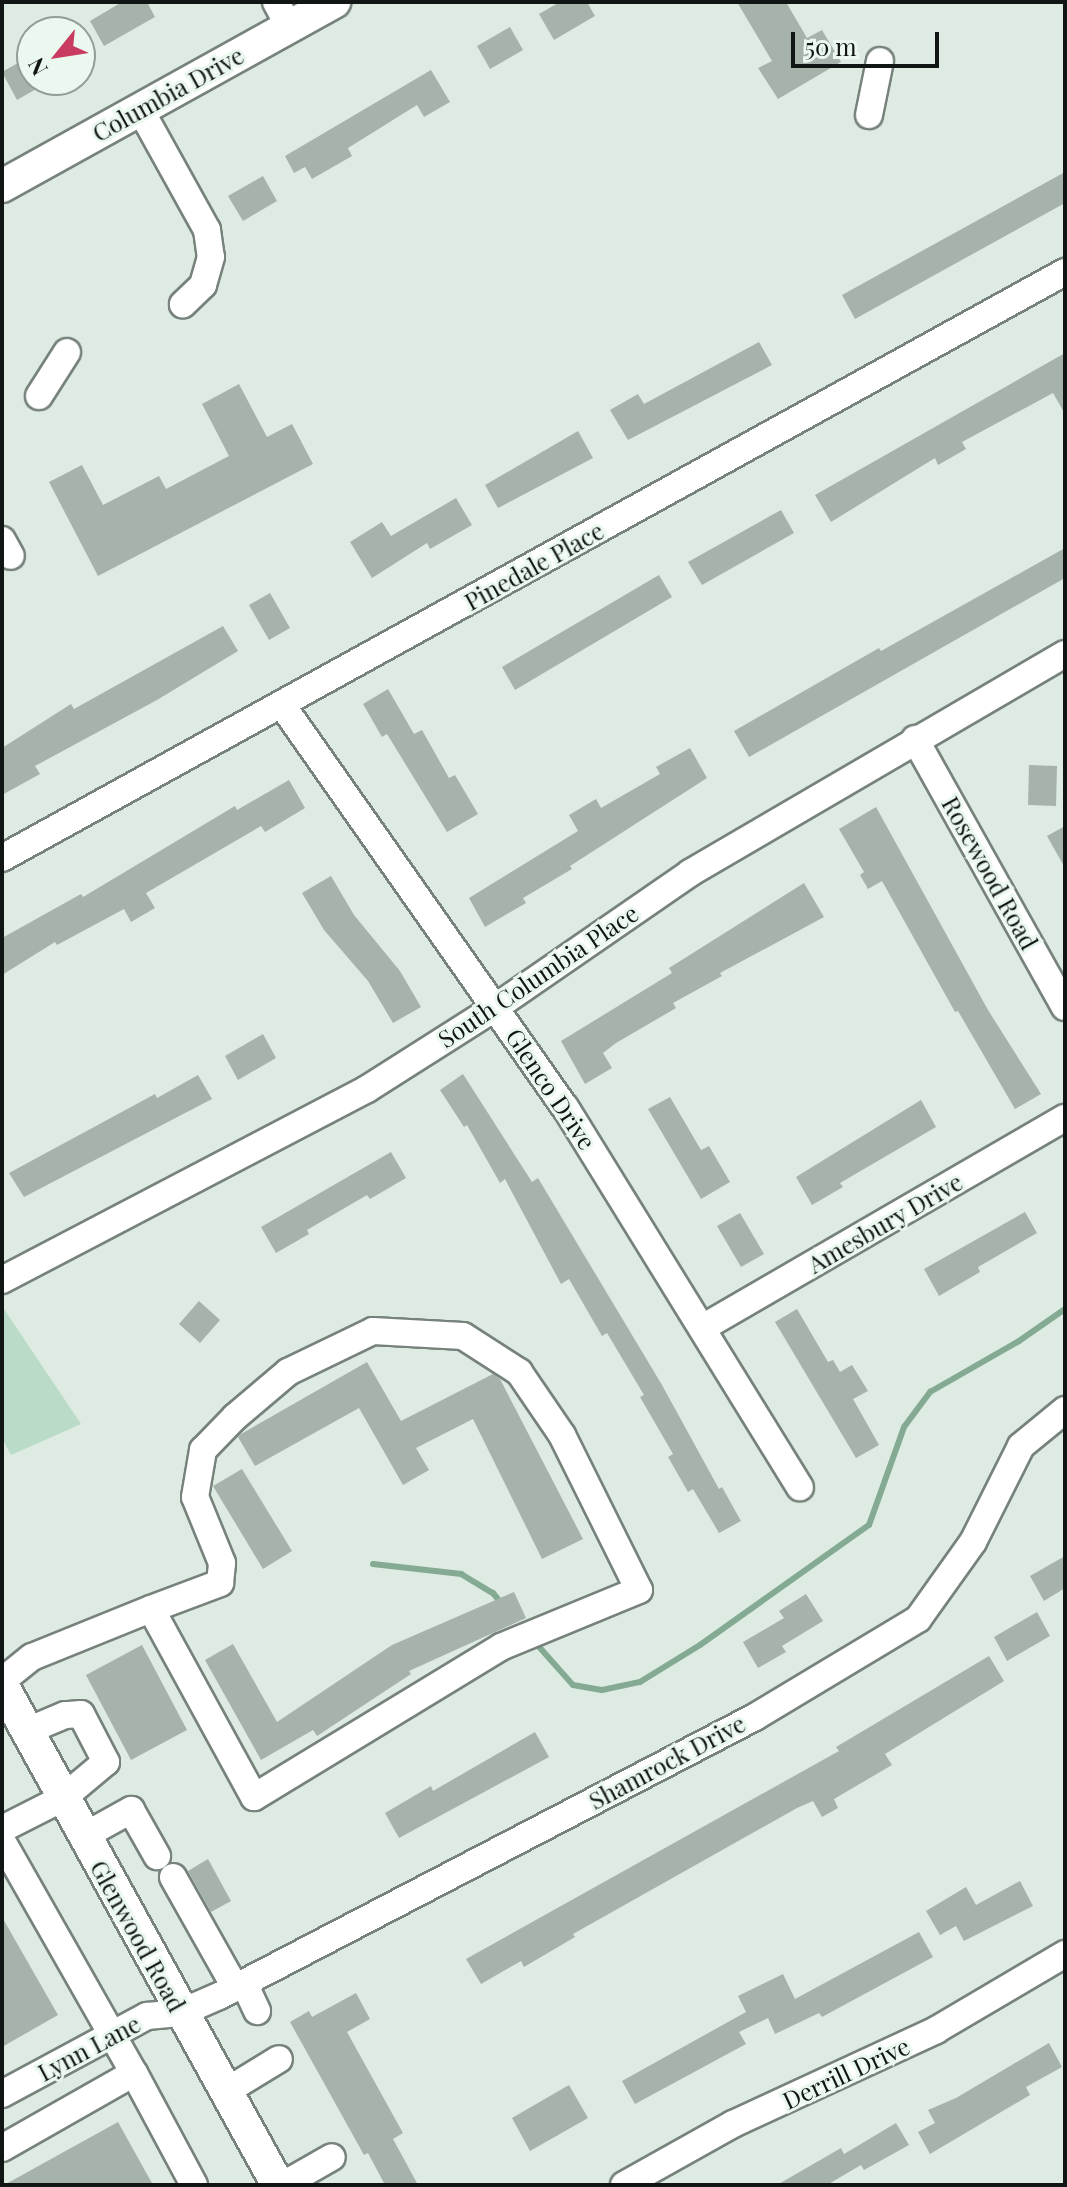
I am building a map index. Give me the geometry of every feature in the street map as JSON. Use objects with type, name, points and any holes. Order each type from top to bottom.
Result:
[{"type":"main road","name":"Columbia Drive","points":[[2,186],[140,109],[282,14],[334,2]]},
{"type":"main road","name":"Glenwood Road","points":[[2,1683],[180,2013],[280,2185]]},
{"type":"street","points":[[869,115],[880,61]]},
{"type":"street","points":[[140,109],[207,230],[211,257],[203,285],[183,304]]},
{"type":"street","name":"Pinedale Place","points":[[2,858],[1065,272]]},
{"type":"street","points":[[39,396],[67,352]]},
{"type":"street","name":"South Columbia Place","points":[[2,1280],[367,1089],[496,1007],[690,873],[1065,654]]},
{"type":"street","name":"Glenco Drive","points":[[282,705],[565,1107],[704,1327],[800,1487]]},
{"type":"street","name":"Rosewood Road","points":[[915,739],[1061,991]]},
{"type":"street","name":"Amesbury Drive","points":[[704,1327],[1065,1118]]},
{"type":"street","points":[[2,1683],[32,1657],[151,1609],[220,1583],[222,1563],[195,1497],[203,1450],[235,1417],[288,1372],[373,1331],[463,1336],[519,1372],[562,1435],[639,1590],[501,1647],[254,1797],[151,1609]]},
{"type":"street","name":"Shamrock Drive","points":[[180,2013],[240,1985],[755,1717],[918,1619],[973,1542],[1021,1446],[1065,1410]]},
{"type":"street","points":[[2,1829],[63,1798],[106,1762],[99,1743],[81,1714],[65,1715],[27,1731]]},
{"type":"street","points":[[84,1836],[131,1810],[257,2011]]},
{"type":"street","points":[[2,1841],[194,2185]]},
{"type":"street","name":"Derrill Drive","points":[[624,2185],[733,2124],[936,2030],[1065,1954]]},
{"type":"street","name":"Lynn Lane","points":[[2,2094],[147,2016],[180,2013]]},
{"type":"street","points":[[225,2092],[279,2059]]},
{"type":"street","points":[[2,2148],[134,2073]]},
{"type":"street","points":[[280,2185],[332,2157]]},
{"type":"green space","points":[[2,1306],[81,1424],[11,1455],[2,1438]]},
{"type":"building","points":[[122,2],[147,2],[155,17],[104,46],[96,32],[96,17]]},
{"type":"building","points":[[560,2],[587,2],[595,16],[554,40],[539,14]]},
{"type":"building","points":[[737,2],[786,2],[807,38],[822,30],[841,62],[778,99],[758,68],[772,61]]},
{"type":"building","points":[[510,27],[523,50],[490,69],[477,46]]},
{"type":"building","points":[[16,64],[16,96],[24,96],[17,100],[2,72]]},
{"type":"building","points":[[431,70],[450,102],[424,117],[417,105],[348,148],[352,156],[312,179],[305,167],[294,173],[285,156]]},
{"type":"building","points":[[1065,172],[1065,203],[855,319],[842,295]]},
{"type":"building","points":[[263,176],[277,201],[243,221],[228,196]]},
{"type":"building","points":[[759,342],[772,365],[628,440],[610,410],[638,394],[644,404]]},
{"type":"building","points":[[1065,353],[1065,414],[1053,393],[962,442],[966,449],[938,465],[935,458],[831,522],[815,495]]},
{"type":"building","points":[[239,384],[267,437],[292,424],[313,464],[98,576],[49,482],[82,465],[103,505],[159,476],[166,489],[229,456],[202,404]]},
{"type":"building","points":[[578,431],[593,458],[498,508],[485,485]]},
{"type":"building","points":[[456,498],[472,525],[430,549],[427,543],[372,578],[350,542],[382,522],[391,536]]},
{"type":"building","points":[[781,510],[794,533],[702,585],[688,562]]},
{"type":"building","points":[[1065,548],[1065,578],[749,757],[734,731],[879,648],[881,651]]},
{"type":"building","points":[[659,575],[672,597],[515,690],[502,667]]},
{"type":"building","points":[[270,593],[290,628],[269,640],[249,605]]},
{"type":"building","points":[[223,626],[238,651],[157,700],[35,766],[40,774],[2,795],[2,748],[71,704],[74,709]]},
{"type":"building","points":[[388,689],[414,734],[422,730],[449,778],[455,775],[478,814],[447,832],[387,734],[382,737],[363,704]]},
{"type":"building","points":[[690,748],[707,778],[570,866],[572,869],[523,898],[526,903],[485,927],[469,898],[578,831],[569,815],[596,799],[601,808],[660,774],[656,767]]},
{"type":"building","points":[[1029,765],[1057,766],[1056,806],[1028,805]]},
{"type":"building","points":[[289,780],[305,808],[265,832],[261,826],[146,893],[155,908],[131,922],[124,909],[57,945],[55,942],[2,975],[2,938],[81,894],[83,897],[235,806],[237,810]]},
{"type":"building","points":[[876,807],[988,1010],[1041,1094],[1015,1109],[958,1011],[955,1012],[882,881],[868,889],[860,875],[864,872],[839,829]]},
{"type":"building","points":[[1065,826],[1065,868],[1047,836]]},
{"type":"building","points":[[331,876],[354,915],[400,971],[421,1007],[393,1023],[368,981],[324,930],[302,893]]},
{"type":"building","points":[[804,883],[824,917],[720,973],[722,976],[673,1003],[676,1008],[603,1053],[612,1068],[585,1084],[561,1041],[672,973],[669,968]]},
{"type":"building","points":[[263,1034],[276,1058],[238,1080],[225,1056]]},
{"type":"building","points":[[463,1074],[532,1182],[538,1178],[662,1385],[719,1489],[722,1487],[741,1521],[719,1533],[693,1489],[688,1492],[668,1457],[673,1454],[640,1397],[644,1395],[607,1333],[602,1336],[569,1279],[561,1284],[505,1179],[500,1183],[467,1125],[464,1127],[440,1090]]},
{"type":"building","points":[[198,1075],[212,1099],[24,1197],[9,1173],[155,1094],[157,1098]]},
{"type":"building","points":[[670,1097],[701,1150],[709,1146],[730,1182],[701,1199],[648,1109]]},
{"type":"building","points":[[921,1100],[936,1127],[840,1183],[843,1187],[812,1205],[796,1177]]},
{"type":"building","points":[[391,1152],[406,1178],[370,1199],[367,1195],[307,1230],[309,1234],[276,1253],[261,1227]]},
{"type":"building","points":[[1025,1212],[1037,1233],[978,1267],[980,1272],[939,1296],[924,1269]]},
{"type":"building","points":[[740,1213],[764,1254],[741,1267],[717,1226]]},
{"type":"building","points":[[199,1301],[220,1320],[200,1343],[179,1324]]},
{"type":"building","points":[[797,1309],[828,1362],[833,1360],[840,1372],[852,1365],[868,1391],[853,1399],[879,1445],[856,1458],[775,1322]]},
{"type":"building","points":[[367,1362],[401,1421],[493,1374],[500,1379],[583,1539],[542,1559],[473,1419],[416,1448],[429,1470],[403,1485],[359,1408],[255,1466],[238,1437],[241,1434]]},
{"type":"building","points":[[242,1469],[292,1551],[263,1569],[213,1486]]},
{"type":"building","points":[[1065,1556],[1065,1588],[1044,1601],[1030,1576]]},
{"type":"building","points":[[514,1592],[526,1618],[409,1671],[411,1674],[317,1736],[313,1730],[261,1760],[205,1660],[233,1644],[277,1722],[392,1645]]},
{"type":"building","points":[[806,1594],[823,1621],[782,1646],[786,1652],[758,1668],[743,1642],[784,1618],[779,1611]]},
{"type":"building","points":[[1037,1612],[1050,1636],[1007,1661],[994,1637]]},
{"type":"building","points":[[142,1645],[187,1730],[131,1760],[86,1675]]},
{"type":"building","points":[[989,1656],[1004,1681],[885,1754],[892,1765],[834,1799],[838,1808],[822,1817],[813,1801],[797,1808],[573,1934],[575,1937],[524,1967],[521,1961],[481,1984],[466,1959],[839,1751],[836,1747]]},
{"type":"building","points":[[535,1732],[549,1757],[399,1838],[385,1813],[431,1786],[433,1791]]},
{"type":"building","points":[[208,1859],[231,1901],[211,1912],[188,1871]]},
{"type":"building","points":[[1020,1881],[1033,1906],[964,1941],[956,1926],[940,1935],[926,1911],[966,1887],[976,1905]]},
{"type":"building","points":[[2,1917],[58,2015],[2,2047]]},
{"type":"building","points":[[919,1932],[933,1957],[822,2017],[819,2013],[775,2034],[768,2018],[739,2032],[746,2044],[635,2104],[622,2081],[746,2012],[738,1996],[783,1974],[795,1999]]},
{"type":"building","points":[[356,1993],[370,2019],[347,2032],[403,2133],[393,2139],[418,2185],[385,2185],[368,2153],[364,2155],[290,2022],[309,2011],[312,2017]]},
{"type":"building","points":[[1049,2043],[1062,2067],[1026,2087],[1030,2095],[930,2154],[918,2132],[935,2123],[928,2110],[956,2098]]},
{"type":"building","points":[[569,2085],[588,2118],[530,2151],[512,2118]]},
{"type":"building","points":[[118,2122],[153,2185],[4,2185]]},
{"type":"building","points":[[896,2123],[909,2145],[864,2170],[861,2165],[827,2185],[777,2185],[841,2148],[844,2154]]},
{"type":"waterway","points":[[533,1640],[573,1685],[602,1690],[640,1682],[700,1645],[869,1525],[904,1427],[930,1392],[1019,1341],[1065,1309]]},
{"type":"waterway","points":[[373,1564],[461,1574],[493,1593],[502,1604]]}]
